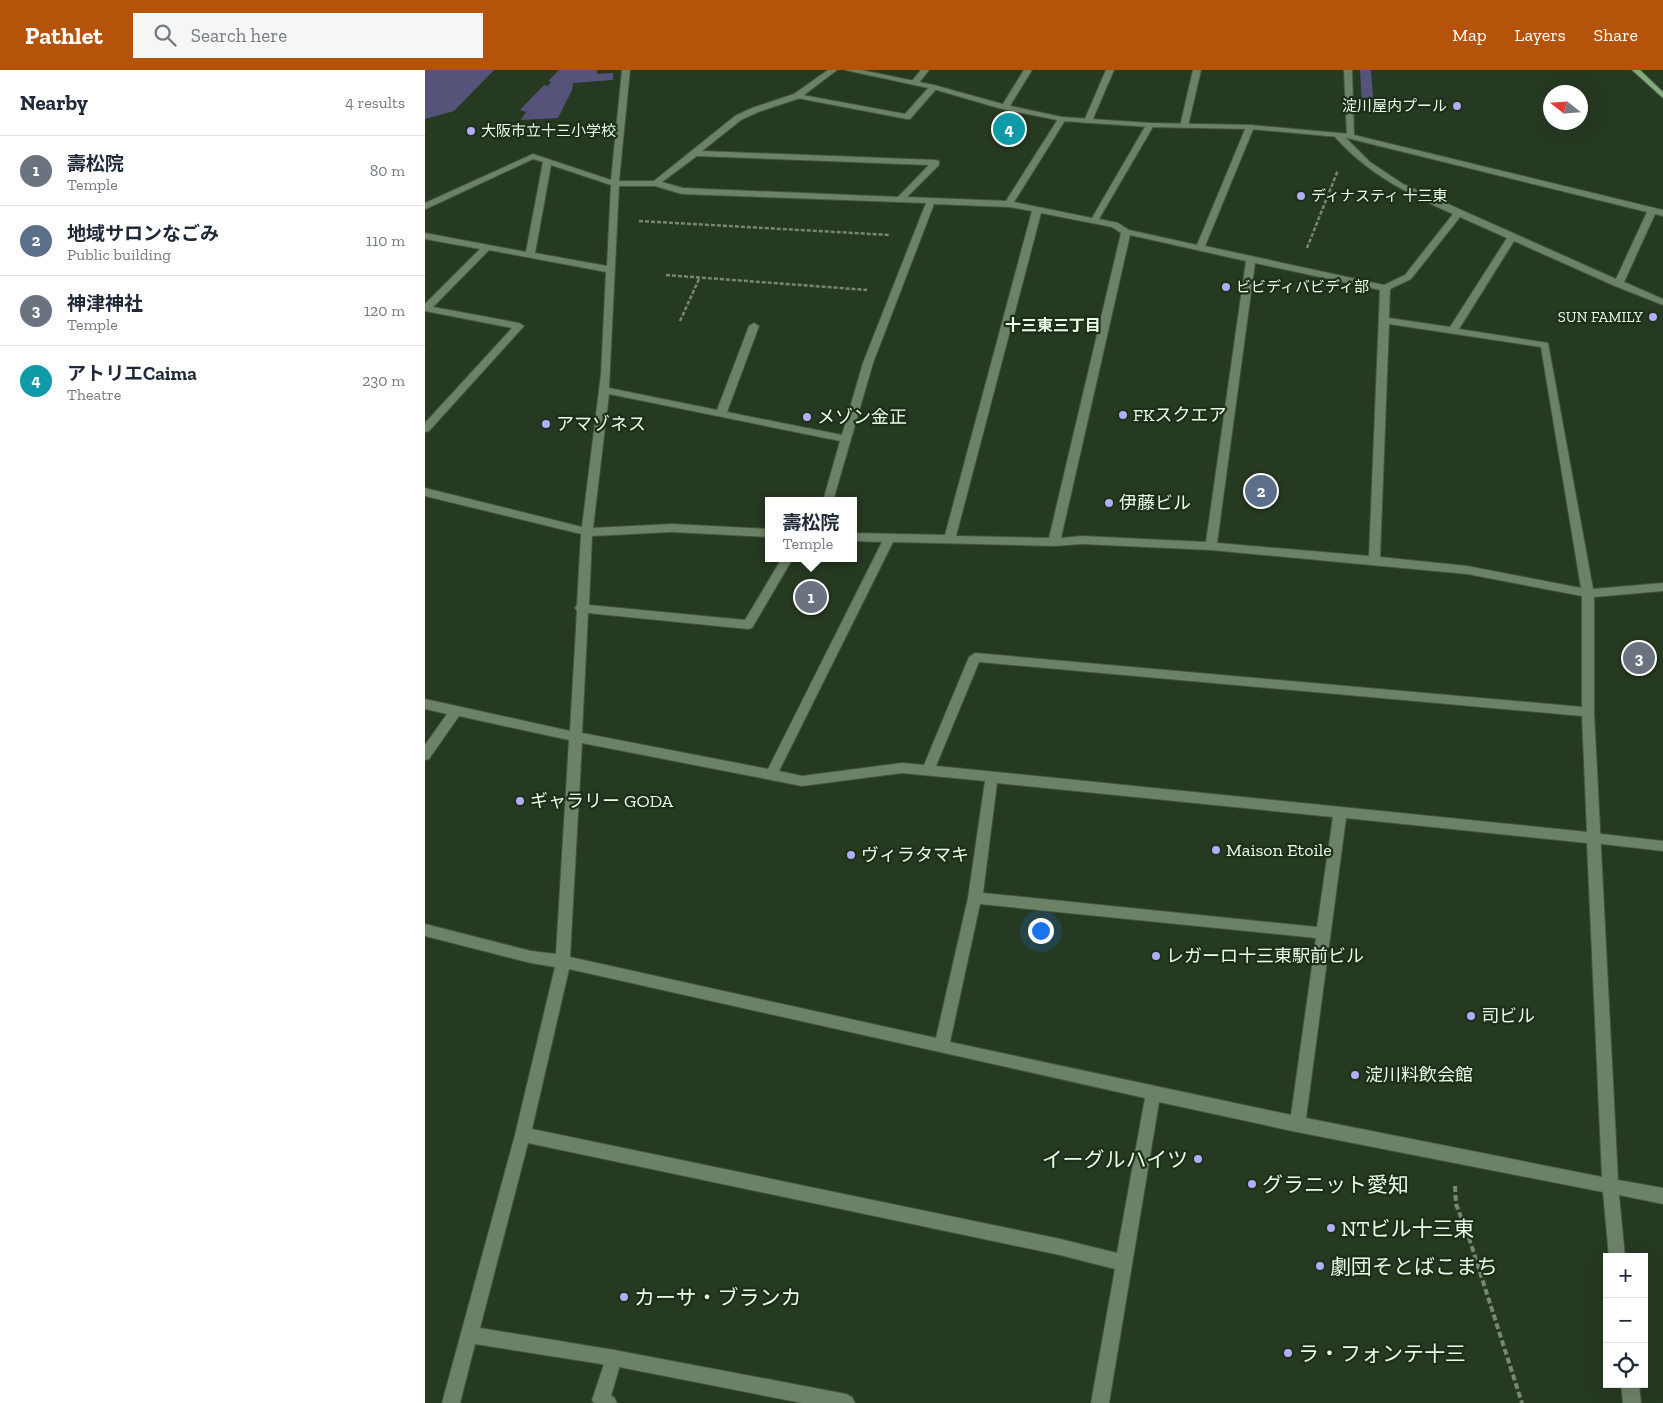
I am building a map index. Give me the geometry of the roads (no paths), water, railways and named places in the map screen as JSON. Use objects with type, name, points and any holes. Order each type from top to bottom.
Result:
[{"type":"main road","points":[[1636,70],[1663,96]]},
{"type":"street","points":[[451,1403],[471,1335],[523,1135],[563,962],[577,737],[581,608],[587,532],[605,390],[615,184],[626,70]]},
{"type":"street","points":[[657,183],[695,153],[708,140],[739,118],[755,110],[797,96],[833,70]]},
{"type":"street","points":[[849,70],[915,82],[1005,107],[1062,119],[1150,125],[1249,127],[1351,136],[1663,214]]},
{"type":"street","points":[[915,82],[925,70]]},
{"type":"street","points":[[1005,107],[1028,70]]},
{"type":"street","points":[[1087,122],[1110,70]]},
{"type":"street","points":[[1184,126],[1197,70]]},
{"type":"street","points":[[1348,70],[1351,136]]},
{"type":"street","points":[[797,96],[907,116],[934,87]]},
{"type":"street","points":[[1009,204],[1062,119]]},
{"type":"street","points":[[1094,221],[1150,125]]},
{"type":"street","points":[[1199,248],[1249,127]]},
{"type":"street","points":[[1338,135],[1347,148],[1364,163],[1386,178],[1512,238],[1663,302]]},
{"type":"street","points":[[695,153],[936,163],[901,199]]},
{"type":"street","points":[[425,206],[533,156],[615,184],[657,183],[682,191],[1009,204],[1115,225],[1126,232],[1385,288],[1408,277],[1458,213]]},
{"type":"street","points":[[530,255],[547,161]]},
{"type":"street","points":[[829,497],[868,363],[931,201]]},
{"type":"street","points":[[949,540],[1037,210]]},
{"type":"street","points":[[1618,284],[1652,211]]},
{"type":"street","points":[[1054,542],[1126,232]]},
{"type":"street","points":[[425,236],[611,270]]},
{"type":"street","points":[[1453,331],[1512,238]]},
{"type":"street","points":[[426,308],[487,247]]},
{"type":"street","points":[[1211,546],[1251,259]]},
{"type":"street","points":[[1374,560],[1385,288]]},
{"type":"street","points":[[425,429],[519,326],[426,308]]},
{"type":"street","points":[[1384,320],[1545,345],[1588,593],[1587,712],[1610,1186],[1617,1253]]},
{"type":"street","points":[[721,414],[754,326]]},
{"type":"street","points":[[605,390],[845,439]]},
{"type":"street","points":[[425,492],[587,532],[672,528],[765,533]]},
{"type":"street","points":[[857,537],[1054,542],[1082,540],[1211,546],[1467,570],[1588,593],[1663,587]]},
{"type":"street","points":[[771,775],[889,538]]},
{"type":"street","points":[[581,608],[748,624],[786,562]]},
{"type":"street","points":[[928,770],[975,657],[1587,712]]},
{"type":"street","points":[[425,704],[577,737],[802,781],[902,768],[1663,846]]},
{"type":"street","points":[[425,755],[455,712]]},
{"type":"street","points":[[941,1047],[975,898],[992,776]]},
{"type":"street","points":[[1297,1125],[1340,812]]},
{"type":"street","points":[[975,898],[1323,933]]},
{"type":"street","points":[[425,930],[531,957],[596,967],[941,1047],[1297,1125],[1663,1196]]},
{"type":"street","points":[[1100,1403],[1153,1093]]},
{"type":"street","points":[[523,1135],[1060,1247],[1124,1263]]},
{"type":"street","points":[[471,1335],[614,1358],[846,1403]]},
{"type":"street","points":[[607,1403],[601,1400],[614,1358]]},
{"type":"street","points":[[1630,1388],[1632,1403]]},
{"type":"place","name":"淀川屋内プール","points":[[1457,106]]},
{"type":"place","name":"アトリエCaima","points":[[1009,129]]},
{"type":"place","name":"大阪市立十三小学校","points":[[471,131]]},
{"type":"place","name":"ディナスティ 十三東","points":[[1301,196]]},
{"type":"place","name":"ビビディバビディ部","points":[[1226,287]]},
{"type":"place","name":"SUN FAMILY","points":[[1653,317]]},
{"type":"place","name":"FKスクエア","points":[[1123,415]]},
{"type":"place","name":"メゾン金正","points":[[807,417]]},
{"type":"place","name":"アマゾネス","points":[[546,424]]},
{"type":"place","name":"地域サロンなごみ","points":[[1261,491]]},
{"type":"place","name":"伊藤ビル","points":[[1109,503]]},
{"type":"place","name":"壽松院","points":[[811,597]]},
{"type":"place","name":"神津神社","points":[[1639,658]]},
{"type":"place","name":"ギャラリー GODA","points":[[520,801]]},
{"type":"place","name":"Maison Etoile","points":[[1216,850]]},
{"type":"place","name":"ヴィラタマキ","points":[[851,855]]},
{"type":"place","name":"レガーロ十三東駅前ビル","points":[[1156,956]]},
{"type":"place","name":"司ビル","points":[[1471,1016]]},
{"type":"place","name":"淀川料飲会館","points":[[1355,1075]]},
{"type":"place","name":"イーグルハイツ","points":[[1198,1159]]},
{"type":"place","name":"グラニット愛知","points":[[1252,1184]]},
{"type":"place","name":"NTビル十三東","points":[[1331,1228]]},
{"type":"place","name":"劇団そとばこまち","points":[[1320,1266]]},
{"type":"place","name":"カーサ・ブランカ","points":[[624,1297]]},
{"type":"place","name":"ラ・フォンテ十三","points":[[1288,1353]]},
{"type":"district","name":"十三東三丁目","points":[[1053,325]]}]
